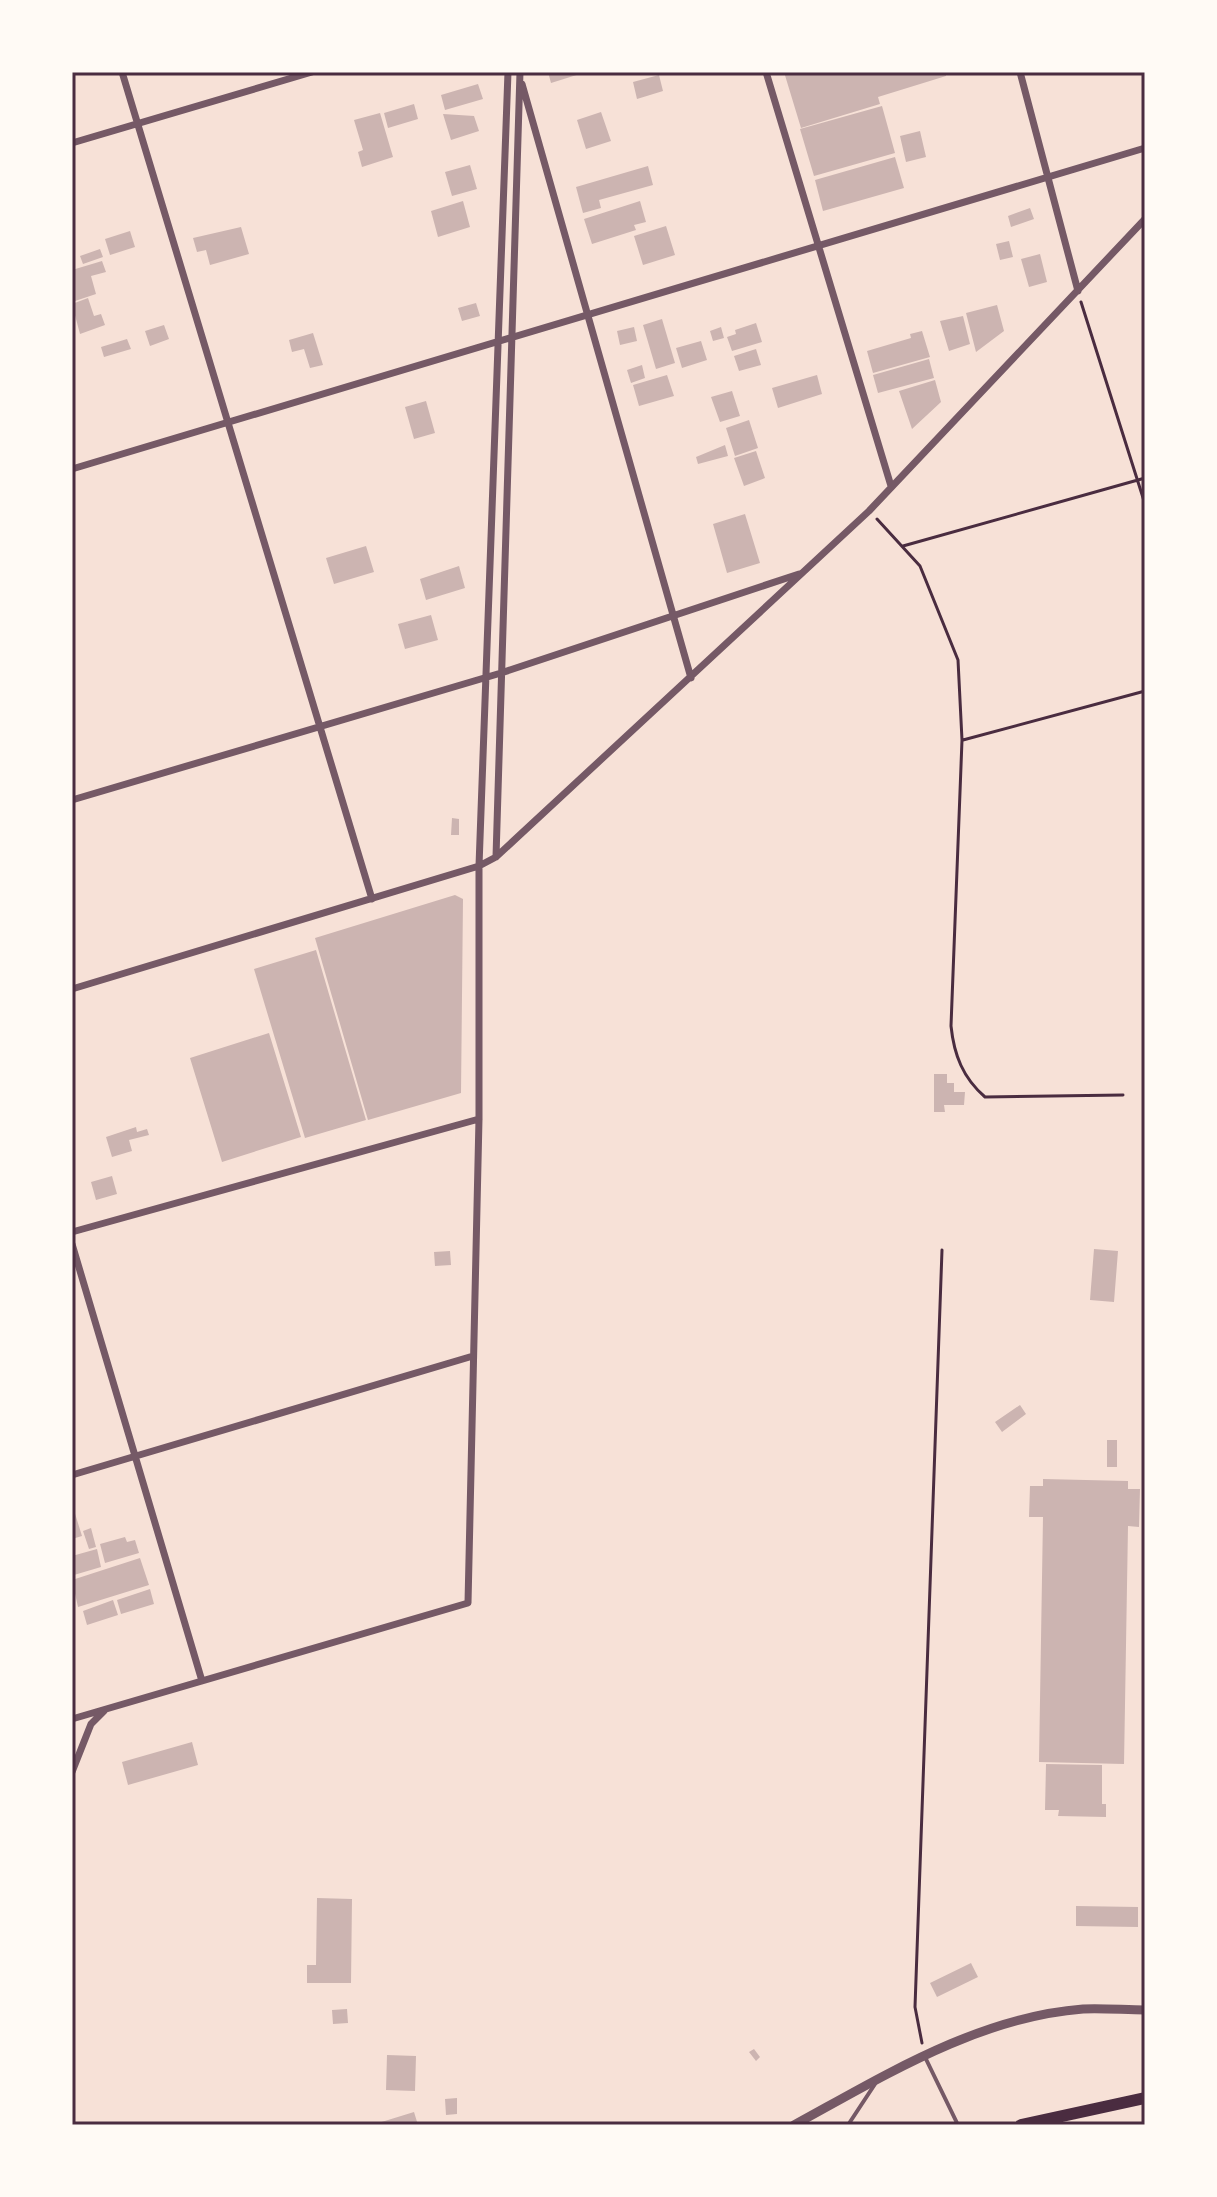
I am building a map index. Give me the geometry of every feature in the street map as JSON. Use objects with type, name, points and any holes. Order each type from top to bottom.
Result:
[{"type":"main road","points":[[1021,2125],[1145,2098]]},
{"type":"street","points":[[122,72],[372,899]]},
{"type":"street","points":[[72,143],[312,72]]},
{"type":"street","points":[[72,1719],[468,1603],[479,1119],[479,866],[508,72]]},
{"type":"street","points":[[766,72],[891,486]]},
{"type":"street","points":[[1020,72],[1078,291]]},
{"type":"street","points":[[520,74],[691,678]]},
{"type":"street","points":[[496,857],[520,74]]},
{"type":"street","points":[[72,469],[1145,148]]},
{"type":"street","points":[[72,989],[479,866],[496,857],[869,511],[1145,219]]},
{"type":"street","points":[[72,800],[501,673],[802,573]]},
{"type":"street","points":[[72,1232],[479,1119]]},
{"type":"street","points":[[72,1244],[202,1681]]},
{"type":"street","points":[[72,1475],[473,1356]]},
{"type":"street","points":[[72,1772],[91,1724],[105,1709]]},
{"type":"street","points":[[794,2125],[924,2054],[1023,2019],[1083,2009],[1145,2010]]},
{"type":"lane","points":[[924,2054],[958,2125]]},
{"type":"lane","points":[[848,2125],[878,2079]]},
{"type":"path","points":[[1078,291],[1145,504]]},
{"type":"path","points":[[903,546],[1145,478]]},
{"type":"path","points":[[869,511],[920,566],[958,660],[962,740],[951,1026],[961,1069],[985,1097],[1123,1095]]},
{"type":"path","points":[[962,740],[1145,691]]},
{"type":"path","points":[[924,2054],[915,2007],[942,1250]]},
{"type":"building","points":[[548,72],[583,72],[583,73],[551,83]]},
{"type":"building","points":[[784,72],[946,72],[946,76],[878,97],[880,104],[801,128]]},
{"type":"building","points":[[659,75],[663,91],[637,99],[633,82]]},
{"type":"building","points":[[478,84],[483,99],[445,110],[441,95]]},
{"type":"building","points":[[414,104],[418,119],[388,128],[384,113]]},
{"type":"building","points":[[882,106],[895,153],[814,176],[800,129]]},
{"type":"building","points":[[601,112],[611,141],[586,149],[577,120]]},
{"type":"building","points":[[380,113],[393,157],[362,167],[358,152],[363,150],[354,120]]},
{"type":"building","points":[[443,114],[474,116],[479,131],[451,140]]},
{"type":"building","points":[[920,131],[926,157],[906,162],[900,136]]},
{"type":"building","points":[[895,157],[904,188],[823,211],[815,180]]},
{"type":"building","points":[[470,165],[477,189],[452,196],[445,172]]},
{"type":"building","points":[[648,166],[653,185],[599,200],[601,208],[583,213],[576,187]]},
{"type":"building","points":[[463,201],[470,227],[438,237],[431,211]]},
{"type":"building","points":[[640,201],[646,222],[634,225],[636,230],[592,244],[584,219]]},
{"type":"building","points":[[1030,208],[1034,219],[1011,227],[1008,216]]},
{"type":"building","points":[[666,226],[675,255],[643,265],[634,236]]},
{"type":"building","points":[[241,227],[249,254],[210,265],[206,250],[197,252],[193,238]]},
{"type":"building","points":[[130,231],[135,247],[110,255],[105,239]]},
{"type":"building","points":[[1009,241],[1013,257],[1000,260],[996,244]]},
{"type":"building","points":[[100,249],[103,257],[83,264],[80,256]]},
{"type":"building","points":[[1040,254],[1047,282],[1029,287],[1021,259]]},
{"type":"building","points":[[102,261],[106,272],[91,276],[96,294],[72,302],[72,270]]},
{"type":"building","points":[[88,298],[94,316],[101,314],[105,325],[80,334],[72,304]]},
{"type":"building","points":[[476,303],[480,316],[462,321],[458,308]]},
{"type":"building","points":[[997,305],[1004,331],[976,352],[966,313]]},
{"type":"building","points":[[963,316],[970,344],[949,351],[940,321]]},
{"type":"building","points":[[662,319],[675,363],[656,369],[643,325]]},
{"type":"building","points":[[756,323],[762,342],[732,351],[727,337],[736,334],[735,330]]},
{"type":"building","points":[[164,325],[169,339],[150,346],[145,331]]},
{"type":"building","points":[[634,327],[637,341],[620,345],[617,331]]},
{"type":"building","points":[[721,327],[724,338],[713,341],[710,331]]},
{"type":"building","points":[[922,331],[930,357],[873,373],[867,351],[911,338],[910,334]]},
{"type":"building","points":[[313,333],[323,365],[310,368],[304,349],[292,352],[289,340]]},
{"type":"building","points":[[127,339],[131,349],[104,357],[101,347]]},
{"type":"building","points":[[701,341],[707,360],[682,368],[676,348]]},
{"type":"building","points":[[756,349],[761,365],[739,371],[734,356]]},
{"type":"building","points":[[929,359],[934,378],[878,393],[873,375]]},
{"type":"building","points":[[642,365],[645,378],[631,383],[627,370]]},
{"type":"building","points":[[667,375],[674,396],[639,406],[633,385]]},
{"type":"building","points":[[817,375],[822,394],[778,408],[772,388]]},
{"type":"building","points":[[935,380],[941,402],[912,429],[899,391]]},
{"type":"building","points":[[732,391],[740,416],[720,422],[711,397]]},
{"type":"building","points":[[426,401],[435,433],[414,439],[405,407]]},
{"type":"building","points":[[749,420],[758,448],[735,456],[726,428]]},
{"type":"building","points":[[725,445],[728,456],[698,464],[696,457]]},
{"type":"building","points":[[756,451],[765,478],[744,486],[734,458]]},
{"type":"building","points":[[745,514],[760,563],[727,573],[713,524]]},
{"type":"building","points":[[366,546],[374,572],[334,584],[326,558]]},
{"type":"building","points":[[459,566],[465,588],[426,600],[420,579]]},
{"type":"building","points":[[431,615],[438,640],[405,649],[398,624]]},
{"type":"building","points":[[452,818],[459,819],[459,835],[451,835]]},
{"type":"building","points":[[455,895],[463,899],[461,1093],[368,1120],[315,938]]},
{"type":"building","points":[[316,950],[366,1120],[305,1138],[254,969]]},
{"type":"building","points":[[269,1033],[301,1137],[222,1162],[190,1058]]},
{"type":"building","points":[[934,1074],[947,1074],[947,1083],[954,1083],[954,1092],[965,1092],[964,1105],[944,1105],[945,1112],[934,1112]]},
{"type":"building","points":[[136,1127],[137,1132],[147,1129],[149,1135],[129,1140],[132,1151],[112,1157],[106,1137]]},
{"type":"building","points":[[112,1176],[117,1194],[96,1200],[91,1182]]},
{"type":"building","points":[[1094,1249],[1118,1251],[1114,1302],[1090,1300]]},
{"type":"building","points":[[450,1251],[451,1265],[435,1266],[434,1252]]},
{"type":"building","points":[[1020,1405],[1026,1414],[1002,1432],[995,1422]]},
{"type":"building","points":[[1107,1440],[1117,1440],[1117,1467],[1107,1467]]},
{"type":"building","points":[[1043,1479],[1128,1481],[1128,1489],[1140,1489],[1139,1527],[1128,1526],[1124,1764],[1039,1762],[1043,1517],[1029,1517],[1030,1486],[1043,1486]]},
{"type":"building","points":[[72,1504],[82,1536],[72,1539]]},
{"type":"building","points":[[91,1528],[96,1547],[89,1549],[83,1531]]},
{"type":"building","points":[[125,1537],[127,1542],[135,1540],[139,1553],[105,1563],[100,1544]]},
{"type":"building","points":[[97,1549],[101,1567],[74,1575],[72,1556]]},
{"type":"building","points":[[140,1558],[149,1585],[78,1607],[72,1580]]},
{"type":"building","points":[[150,1589],[154,1604],[121,1614],[117,1600]]},
{"type":"building","points":[[113,1600],[118,1615],[87,1625],[83,1611]]},
{"type":"building","points":[[192,1742],[198,1765],[128,1785],[122,1762]]},
{"type":"building","points":[[1046,1764],[1102,1765],[1102,1804],[1106,1804],[1106,1817],[1058,1816],[1059,1810],[1045,1810]]},
{"type":"building","points":[[317,1898],[352,1899],[351,1983],[307,1983],[307,1965],[316,1965]]},
{"type":"building","points":[[1076,1906],[1138,1907],[1138,1927],[1076,1926]]},
{"type":"building","points":[[971,1963],[978,1977],[937,1997],[930,1983]]},
{"type":"building","points":[[347,2009],[348,2023],[333,2024],[332,2010]]},
{"type":"building","points":[[754,2049],[760,2057],[756,2061],[749,2052]]},
{"type":"building","points":[[387,2055],[416,2056],[415,2091],[386,2090]]},
{"type":"building","points":[[457,2098],[457,2114],[446,2115],[445,2099]]},
{"type":"building","points":[[414,2112],[418,2125],[375,2125],[375,2124]]}]
